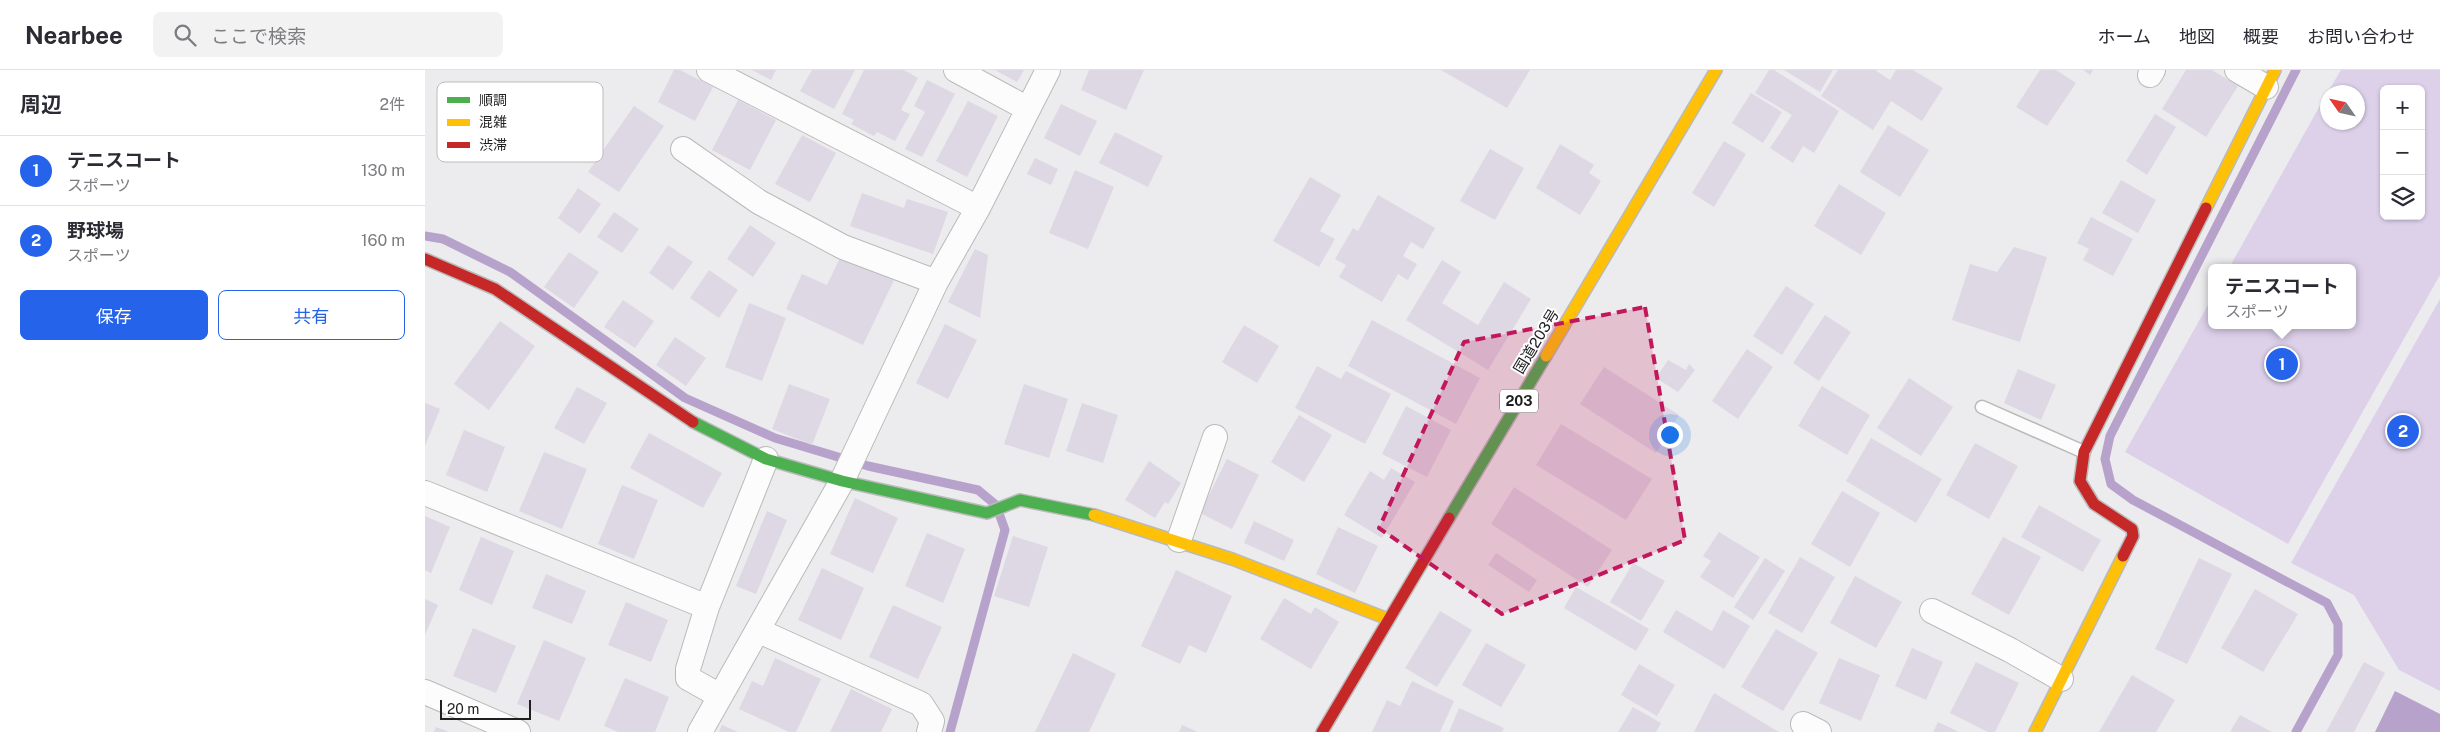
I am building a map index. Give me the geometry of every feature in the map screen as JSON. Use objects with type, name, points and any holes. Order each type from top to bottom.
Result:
[{"type":"main road","name":"国道203号","points":[[1322,732],[1716,70]]},
{"type":"main road","points":[[2035,732],[2133,536],[2132,529],[2094,504],[2081,481],[2084,452],[2223,178],[2270,78]]},
{"type":"main road","points":[[425,259],[495,289],[680,416],[766,459],[842,481],[987,513],[1020,500],[1103,517],[1179,540],[1388,619]]},
{"type":"street","points":[[709,70],[978,208]]},
{"type":"street","points":[[956,70],[1028,109]]},
{"type":"street","points":[[700,732],[759,631],[842,481],[936,282],[978,208],[1048,70]]},
{"type":"street","points":[[2237,70],[2270,78]]},
{"type":"street","points":[[683,149],[759,202],[843,247],[936,282]]},
{"type":"street","points":[[1179,540],[1215,437]]},
{"type":"street","points":[[720,696],[688,678],[688,669],[707,607],[766,459]]},
{"type":"street","points":[[425,493],[707,607]]},
{"type":"street","points":[[1931,611],[2010,650],[2061,679]]},
{"type":"street","points":[[759,631],[921,704],[932,721],[929,732]]},
{"type":"street","points":[[425,692],[518,732]]},
{"type":"lane","points":[[1982,407],[2084,452]]},
{"type":"highlighted area","points":[[1645,307],[1685,540],[1502,614],[1379,528],[1464,342]]},
{"type":"shaded area","points":[[2341,70],[2440,70],[2440,275],[2288,544],[2125,452],[2208,305],[2208,329],[2356,329],[2356,264],[2231,264],[2320,105],[2320,130],[2365,130],[2365,85],[2332,85]]},
{"type":"shaded area","points":[[2440,299],[2440,691],[2399,670],[2354,595],[2291,563]]},
{"type":"shaded area","points":[[2395,691],[2440,714],[2440,732],[2375,732]]},
{"type":"building","points":[[674,70],[680,70],[713,87],[695,121],[658,102]]},
{"type":"building","points":[[752,70],[776,70],[771,80]]},
{"type":"building","points":[[812,70],[855,70],[834,109],[800,91]]},
{"type":"building","points":[[864,70],[904,70],[918,78],[901,110],[910,114],[895,141],[877,132],[874,136],[851,124],[854,120],[842,114]]},
{"type":"building","points":[[995,70],[1024,70],[1017,82]]},
{"type":"building","points":[[1089,70],[1144,70],[1126,110],[1081,90]]},
{"type":"building","points":[[1441,70],[1530,70],[1507,108]]},
{"type":"building","points":[[1769,70],[1774,70],[1839,111],[1814,153],[1803,146],[1793,163],[1770,148],[1792,115],[1755,93]]},
{"type":"building","points":[[1784,70],[1833,70],[1820,92]]},
{"type":"building","points":[[1838,70],[1875,70],[1890,80],[1896,70],[1913,70],[1943,88],[1922,121],[1891,101],[1873,130],[1821,96]]},
{"type":"building","points":[[2040,70],[2056,70],[2076,83],[2047,126],[2016,107]]},
{"type":"building","points":[[2083,70],[2093,70],[2090,75]]},
{"type":"building","points":[[2186,70],[2212,70],[2238,86],[2206,137],[2162,109]]},
{"type":"building","points":[[927,80],[955,94],[922,157],[905,149],[925,112],[914,106]]},
{"type":"building","points":[[1751,93],[1782,112],[1763,143],[1732,123]]},
{"type":"building","points":[[738,100],[776,120],[750,170],[712,150]]},
{"type":"building","points":[[968,101],[998,116],[967,177],[936,161]]},
{"type":"building","points":[[1061,104],[1097,121],[1080,156],[1044,138]]},
{"type":"building","points":[[634,106],[664,126],[619,192],[588,172],[595,162],[603,162],[603,150]]},
{"type":"building","points":[[2155,114],[2176,127],[2147,175],[2126,161]]},
{"type":"building","points":[[1888,125],[1929,150],[1900,197],[1860,172]]},
{"type":"building","points":[[1115,132],[1163,156],[1148,187],[1099,163]]},
{"type":"building","points":[[802,135],[836,153],[810,202],[775,184]]},
{"type":"building","points":[[1724,141],[1746,154],[1714,207],[1692,193]]},
{"type":"building","points":[[1560,144],[1594,165],[1589,173],[1601,181],[1580,215],[1536,188]]},
{"type":"building","points":[[1490,149],[1524,168],[1495,220],[1460,201]]},
{"type":"building","points":[[1035,158],[1058,169],[1051,185],[1027,174]]},
{"type":"building","points":[[1075,170],[1114,187],[1088,249],[1049,233]]},
{"type":"building","points":[[1310,177],[1341,195],[1320,231],[1335,239],[1319,267],[1273,241]]},
{"type":"building","points":[[2121,180],[2156,200],[2138,233],[2102,213]]},
{"type":"building","points":[[1839,184],[1886,213],[1861,255],[1814,226]]},
{"type":"building","points":[[578,188],[601,204],[580,234],[558,218]]},
{"type":"building","points":[[862,193],[904,208],[907,199],[948,212],[933,254],[850,226]]},
{"type":"building","points":[[1378,195],[1435,228],[1423,249],[1411,242],[1403,256],[1417,264],[1408,280],[1398,274],[1382,302],[1339,277],[1346,265],[1335,259],[1353,228],[1358,231]]},
{"type":"building","points":[[614,212],[639,229],[622,253],[597,237]]},
{"type":"building","points":[[2091,217],[2133,239],[2113,276],[2083,260],[2089,249],[2077,243]]},
{"type":"building","points":[[750,225],[776,243],[753,277],[727,259]]},
{"type":"building","points":[[668,245],[693,262],[673,290],[649,273]]},
{"type":"building","points":[[2014,247],[2047,257],[2020,342],[1952,320],[1970,264],[1997,272]]},
{"type":"building","points":[[975,249],[988,255],[980,318],[948,302]]},
{"type":"building","points":[[569,252],[599,272],[574,308],[544,287]]},
{"type":"building","points":[[841,256],[894,280],[863,345],[786,309],[802,274],[827,285]]},
{"type":"building","points":[[1442,260],[1461,272],[1442,303],[1478,325],[1504,282],[1531,299],[1488,370],[1406,320]]},
{"type":"building","points":[[709,270],[738,290],[719,318],[690,298]]},
{"type":"building","points":[[1786,286],[1814,304],[1782,355],[1753,336]]},
{"type":"building","points":[[623,300],[654,321],[635,348],[604,327]]},
{"type":"building","points":[[749,303],[786,318],[762,381],[725,367]]},
{"type":"building","points":[[1825,315],[1851,332],[1819,381],[1793,363]]},
{"type":"building","points":[[1372,320],[1480,378],[1456,424],[1348,366]]},
{"type":"building","points":[[500,321],[535,346],[489,410],[454,384]]},
{"type":"building","points":[[945,324],[977,340],[948,399],[916,383]]},
{"type":"building","points":[[1244,325],[1279,346],[1257,383],[1222,362]]},
{"type":"building","points":[[675,337],[706,358],[686,386],[656,365]]},
{"type":"building","points":[[1747,349],[1773,367],[1738,419],[1712,401]]},
{"type":"building","points":[[1668,360],[1686,370],[1689,364],[1695,370],[1678,392],[1656,378]]},
{"type":"building","points":[[1317,366],[1341,379],[1346,371],[1391,394],[1365,444],[1295,408]]},
{"type":"building","points":[[1604,367],[1679,415],[1656,453],[1580,404]]},
{"type":"building","points":[[2018,369],[2056,385],[2041,420],[2004,403]]},
{"type":"building","points":[[1909,378],[1953,407],[1921,456],[1877,428]]},
{"type":"building","points":[[789,384],[830,399],[812,445],[772,429]]},
{"type":"building","points":[[1024,384],[1068,399],[1049,458],[1004,444]]},
{"type":"building","points":[[1822,386],[1870,415],[1847,455],[1798,426]]},
{"type":"building","points":[[577,387],[607,403],[584,444],[554,428]]},
{"type":"building","points":[[425,403],[440,409],[425,446]]},
{"type":"building","points":[[1082,403],[1118,415],[1103,463],[1066,451]]},
{"type":"building","points":[[1406,406],[1451,430],[1427,477],[1382,454]]},
{"type":"building","points":[[1299,415],[1332,435],[1304,482],[1271,462]]},
{"type":"building","points":[[1561,424],[1652,479],[1626,520],[1536,465]]},
{"type":"building","points":[[464,430],[505,447],[487,492],[446,475]]},
{"type":"building","points":[[649,433],[722,473],[703,508],[630,468]]},
{"type":"building","points":[[1871,438],[1942,479],[1916,523],[1846,481]]},
{"type":"building","points":[[1975,443],[2018,466],[1989,519],[1946,495]]},
{"type":"building","points":[[544,452],[587,469],[562,529],[519,511]]},
{"type":"building","points":[[1227,459],[1259,475],[1232,529],[1200,513]]},
{"type":"building","points":[[1149,461],[1181,483],[1168,504],[1165,502],[1155,518],[1125,500]]},
{"type":"building","points":[[1391,468],[1415,482],[1382,538],[1344,515],[1370,471],[1384,480]]},
{"type":"building","points":[[622,485],[658,500],[634,559],[598,544]]},
{"type":"building","points":[[1514,487],[1612,550],[1588,587],[1491,524]]},
{"type":"building","points":[[1842,491],[1880,513],[1850,567],[1811,544]]},
{"type":"building","points":[[855,498],[898,518],[873,573],[830,554]]},
{"type":"building","points":[[2039,505],[2101,540],[2083,572],[2021,537]]},
{"type":"building","points":[[767,511],[787,520],[756,594],[736,586]]},
{"type":"building","points":[[425,516],[450,527],[431,573],[425,570]]},
{"type":"building","points":[[1254,521],[1294,540],[1284,561],[1244,543]]},
{"type":"building","points":[[1338,527],[1378,546],[1355,593],[1316,574]]},
{"type":"building","points":[[1719,532],[1760,557],[1733,598],[1700,577],[1711,561],[1703,556]]},
{"type":"building","points":[[927,533],[965,549],[943,603],[905,586]]},
{"type":"building","points":[[1013,536],[1048,547],[1029,607],[994,596]]},
{"type":"building","points":[[481,537],[514,551],[492,605],[459,590]]},
{"type":"building","points":[[2003,537],[2041,557],[2009,615],[1971,594]]},
{"type":"building","points":[[1496,553],[1537,580],[1529,592],[1488,565]]},
{"type":"building","points":[[1800,557],[1835,577],[1802,633],[1768,613]]},
{"type":"building","points":[[1765,558],[1785,571],[1753,620],[1734,607]]},
{"type":"building","points":[[2199,558],[2232,574],[2187,664],[2155,649]]},
{"type":"building","points":[[1633,563],[1665,581],[1641,621],[1610,602]]},
{"type":"building","points":[[822,568],[864,588],[841,640],[798,620]]},
{"type":"building","points":[[1176,570],[1232,596],[1206,653],[1189,645],[1180,664],[1141,646]]},
{"type":"building","points":[[546,574],[586,591],[572,624],[532,608]]},
{"type":"building","points":[[1855,576],[1902,602],[1876,648],[1830,623]]},
{"type":"building","points":[[1576,587],[1649,629],[1636,651],[1564,608]]},
{"type":"building","points":[[2255,589],[2298,614],[2263,672],[2221,648]]},
{"type":"building","points":[[1284,598],[1311,614],[1315,607],[1339,622],[1311,669],[1260,639]]},
{"type":"building","points":[[425,599],[438,605],[425,635]]},
{"type":"building","points":[[626,602],[668,620],[651,662],[608,645]]},
{"type":"building","points":[[893,605],[942,627],[918,679],[869,657]]},
{"type":"building","points":[[1676,610],[1712,631],[1723,610],[1750,626],[1724,669],[1663,632]]},
{"type":"building","points":[[1440,611],[1472,630],[1437,687],[1405,668]]},
{"type":"building","points":[[473,628],[516,646],[496,693],[453,676]]},
{"type":"building","points":[[1776,629],[1818,653],[1783,711],[1741,687]]},
{"type":"building","points":[[544,640],[586,658],[559,721],[517,704]]},
{"type":"building","points":[[1486,643],[1526,665],[1501,707],[1462,685]]},
{"type":"building","points":[[1912,648],[1943,662],[1926,700],[1895,686]]},
{"type":"building","points":[[1073,653],[1116,674],[1089,732],[1035,732]]},
{"type":"building","points":[[775,658],[821,679],[796,732],[789,732],[739,709],[752,681],[763,686]]},
{"type":"building","points":[[1839,658],[1880,675],[1861,721],[1819,703]]},
{"type":"building","points":[[1976,662],[2019,683],[1995,732],[1988,732],[1950,713]]},
{"type":"building","points":[[2364,662],[2385,673],[2354,732],[2326,732]]},
{"type":"building","points":[[1639,664],[1675,685],[1657,716],[1621,695]]},
{"type":"building","points":[[2132,675],[2175,700],[2156,732],[2099,732]]},
{"type":"building","points":[[625,678],[669,697],[655,732],[618,732],[604,726]]},
{"type":"building","points":[[1412,681],[1454,701],[1440,732],[1372,732],[1387,700],[1400,706]]},
{"type":"building","points":[[851,689],[892,709],[881,732],[830,732]]},
{"type":"building","points":[[1714,693],[1779,732],[1694,732]]},
{"type":"building","points":[[1633,707],[1661,723],[1656,732],[1618,732]]},
{"type":"building","points":[[1459,708],[1504,728],[1502,732],[1449,732]]},
{"type":"building","points":[[2240,715],[2272,732],[2230,732]]},
{"type":"building","points":[[1938,722],[1959,732],[1933,732]]},
{"type":"building","points":[[722,725],[738,732],[719,732]]},
{"type":"building","points":[[1182,725],[1198,732],[1179,732]]},
{"type":"building","points":[[436,727],[449,732],[434,732]]},
{"type":"waterway","points":[[2296,70],[2110,436],[2105,459],[2111,484],[2133,500],[2327,603],[2338,624],[2338,655],[2296,732]]},
{"type":"waterway","points":[[425,236],[443,239],[510,272],[685,398],[775,438],[868,466],[978,490],[996,505],[1005,530],[950,732]]},
{"type":"traffic: fast","points":[[1449,518],[1546,356]]},
{"type":"traffic: fast","points":[[693,422],[766,459],[842,481],[987,513],[1020,500],[1094,515]]},
{"type":"traffic: slow","points":[[1546,356],[1716,70]]},
{"type":"traffic: slow","points":[[2206,208],[2275,70]]},
{"type":"traffic: slow","points":[[1094,515],[1232,559],[1388,619]]},
{"type":"traffic: slow","points":[[2035,732],[2123,556]]},
{"type":"traffic: jam","points":[[2123,556],[2133,536],[2132,529],[2094,504],[2080,481],[2084,452],[2206,208]]},
{"type":"traffic: jam","points":[[425,259],[495,289],[693,422]]},
{"type":"traffic: jam","points":[[1322,732],[1449,518]]},
{"type":"place","name":"テニスコート","points":[[2282,364]]},
{"type":"place","name":"野球場","points":[[2403,431]]}]
